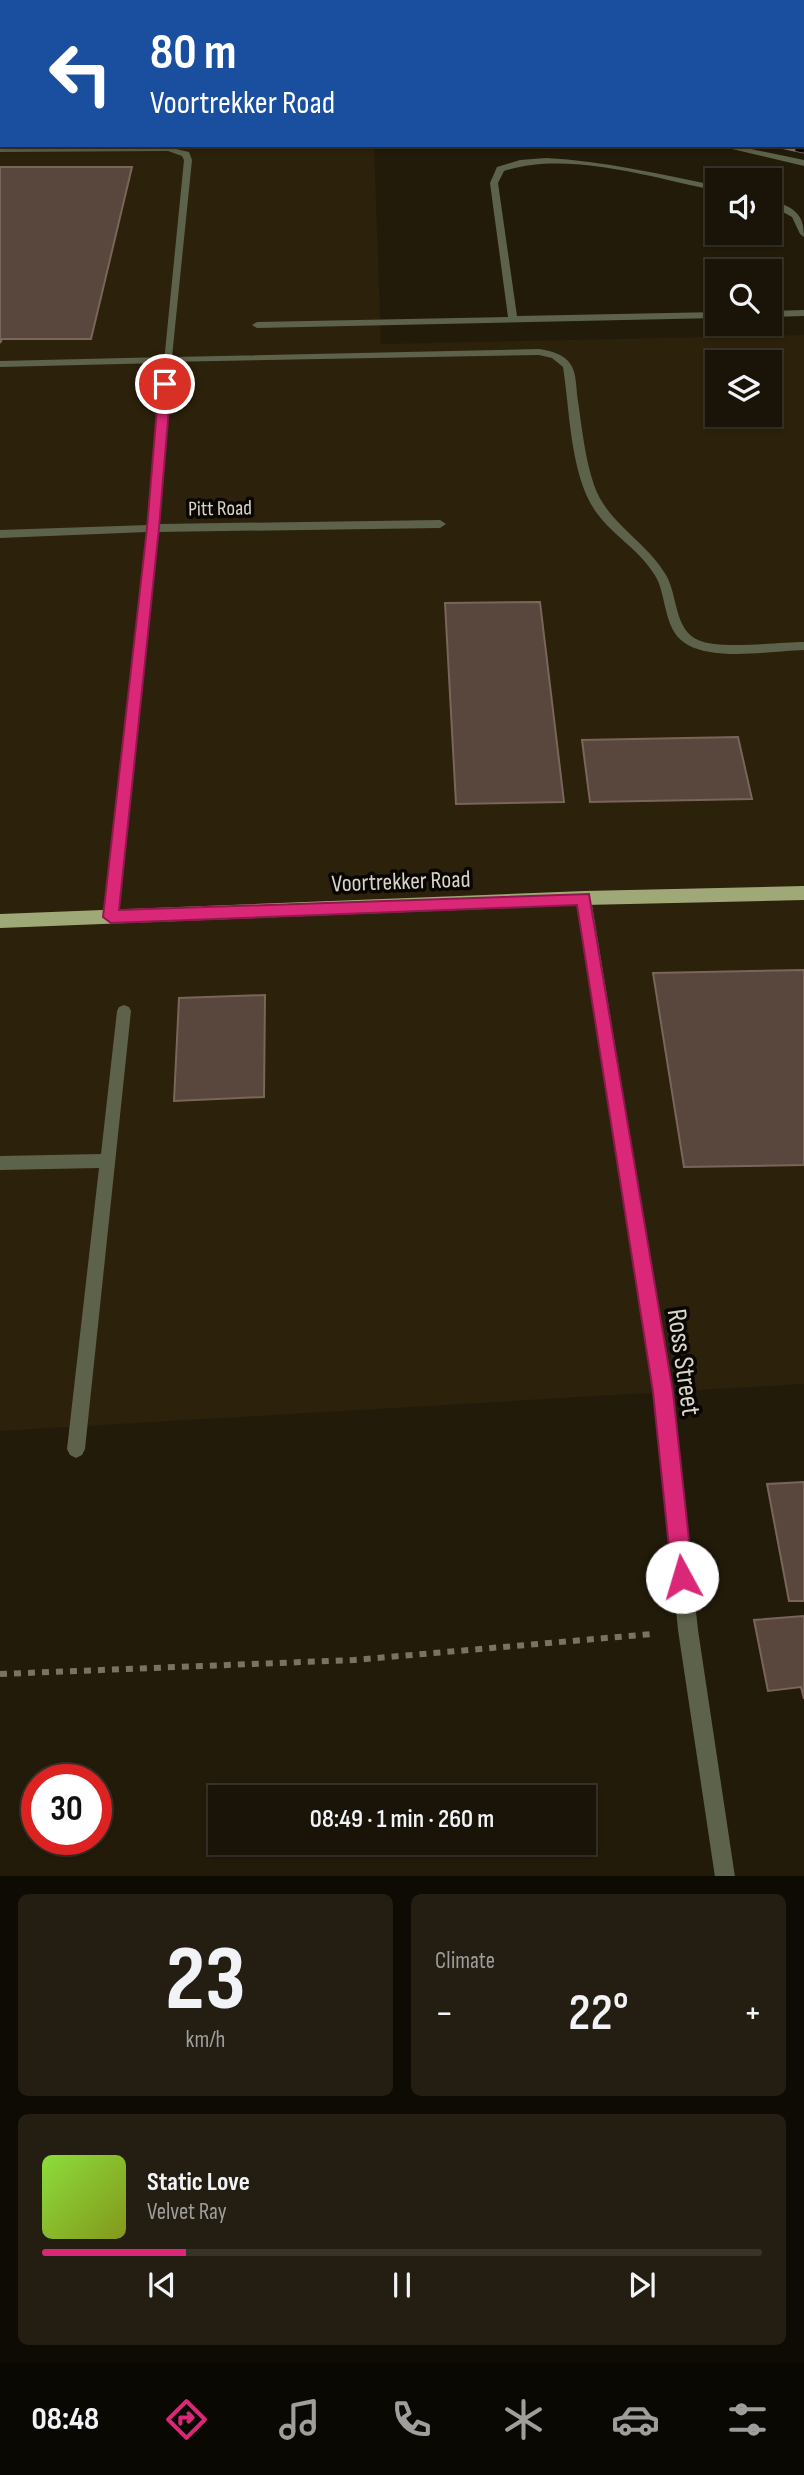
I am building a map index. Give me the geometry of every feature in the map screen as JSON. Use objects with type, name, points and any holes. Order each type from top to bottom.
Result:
[{"type":"main road","name":"Voortrekker Road","points":[[0,921],[584,898],[804,893]]},
{"type":"street","points":[[728,147],[804,163]]},
{"type":"street","points":[[0,150],[167,149],[186,154],[188,160],[153,528],[111,917]]},
{"type":"street","points":[[513,319],[494,183],[500,169],[513,162],[587,163],[705,186]]},
{"type":"street","points":[[782,208],[796,215],[804,234]]},
{"type":"street","points":[[782,314],[804,313]]},
{"type":"street","points":[[257,325],[705,315]]},
{"type":"street","points":[[0,364],[552,354],[562,359],[568,367],[589,490],[600,510],[657,568],[667,585],[676,626],[682,637],[696,644],[712,647],[804,646]]},
{"type":"street","name":"Pitt Road","points":[[0,534],[153,528],[440,524]]},
{"type":"street","name":"Ross Street","points":[[584,898],[663,1392],[688,1630],[725,1876]]},
{"type":"street","points":[[76,1449],[124,1011]]},
{"type":"street","points":[[0,1163],[106,1161]]},
{"type":"path","points":[[0,1674],[354,1660],[688,1630]]},
{"type":"shaded area","points":[[0,147],[374,147],[381,344],[804,335],[804,1384],[0,1431]]},
{"type":"building","points":[[0,167],[132,167],[91,339],[2,339],[0,343]]},
{"type":"building","points":[[540,602],[564,802],[456,804],[445,603]]},
{"type":"building","points":[[738,737],[752,799],[590,802],[582,740]]},
{"type":"building","points":[[804,970],[804,1165],[684,1167],[653,973]]},
{"type":"building","points":[[265,995],[264,1097],[174,1101],[179,998]]},
{"type":"building","points":[[804,1482],[804,1601],[789,1601],[767,1484]]},
{"type":"building","points":[[804,1616],[804,1699],[801,1687],[768,1691],[754,1620]]},
{"type":"railway","points":[[785,147],[804,151]]},
{"type":"route","points":[[165,384],[153,528],[111,917],[584,898],[663,1392],[682,1577]]}]
